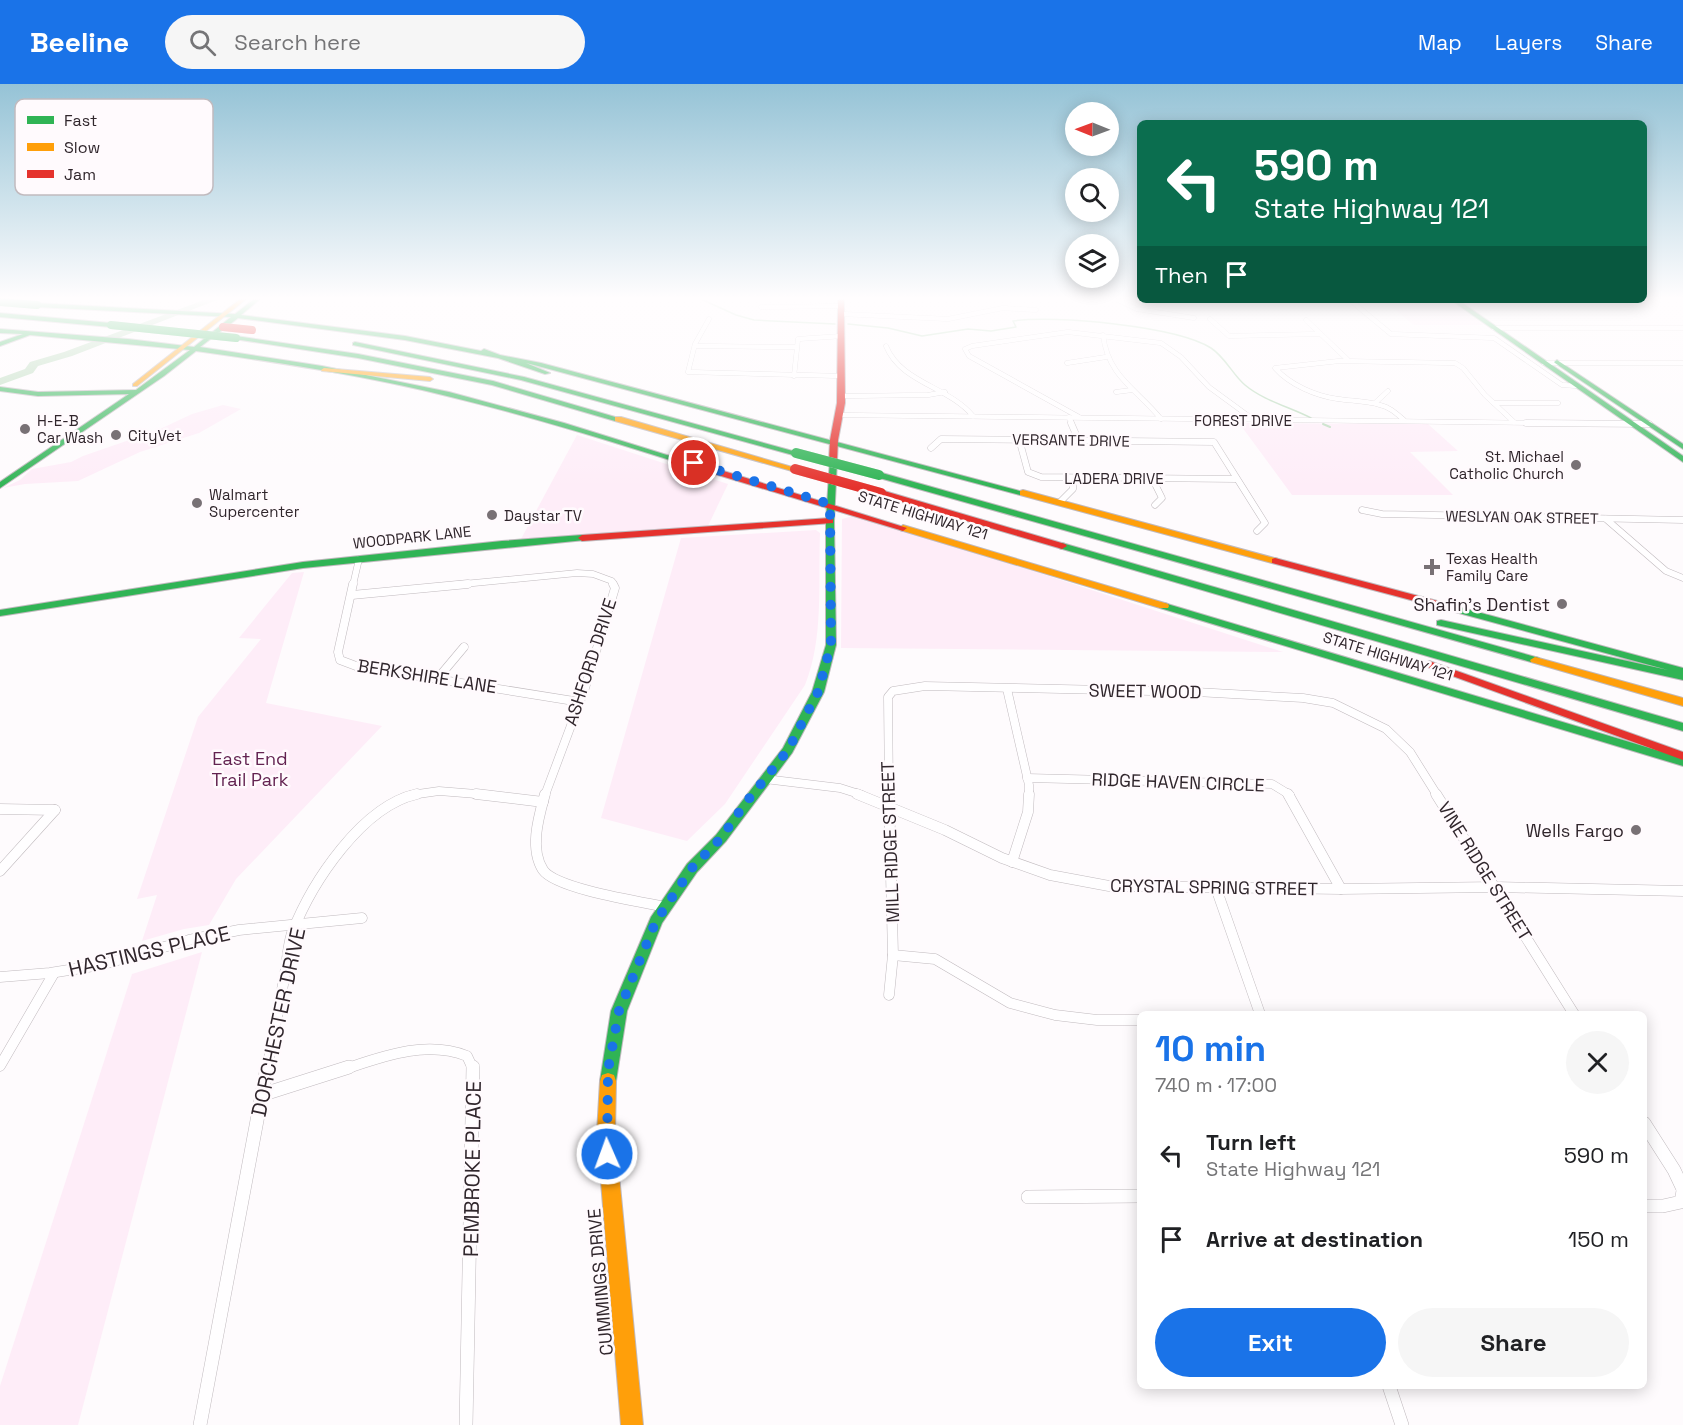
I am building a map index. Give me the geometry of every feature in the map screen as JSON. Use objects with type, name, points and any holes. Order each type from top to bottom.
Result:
[{"type":"main road","points":[[0,486],[26,463],[172,363]]},
{"type":"main road","name":"STATE HIGHWAY 121","points":[[282,363],[417,388],[511,410],[1683,762]]},
{"type":"main road","points":[[391,363],[443,372],[545,397],[881,492],[1683,727]]},
{"type":"main road","points":[[458,363],[539,381],[689,422],[1683,702]]},
{"type":"main road","points":[[519,363],[682,417],[689,422]]},
{"type":"main road","points":[[534,363],[834,440],[1683,671]]},
{"type":"main road","name":"CUMMINGS DRIVE","points":[[632,1425],[606,1133],[608,1070],[619,1011],[656,921],[692,868],[721,838],[788,750],[818,692],[831,645],[830,504],[834,440],[841,396],[842,363]]},
{"type":"main road","points":[[1544,363],[1683,460]]},
{"type":"main road","points":[[1558,363],[1683,448]]},
{"type":"main road","points":[[324,370],[421,378],[485,387],[653,428]]},
{"type":"main road","points":[[1577,386],[1593,386]]},
{"type":"main road","points":[[7,390],[62,394],[131,392]]},
{"type":"main road","points":[[1668,450],[1683,448]]},
{"type":"main road","points":[[0,476],[26,463]]},
{"type":"main road","name":"WOODPARK LANE","points":[[0,613],[303,565],[502,544],[830,521]]},
{"type":"main road","points":[[1248,579],[1683,677]]},
{"type":"main road","points":[[1224,593],[1256,607],[1423,662],[1683,756]]},
{"type":"street","points":[[689,363],[687,370],[690,373],[842,376]]},
{"type":"street","points":[[794,363],[794,376]]},
{"type":"street","points":[[895,363],[946,392],[966,406],[973,416]]},
{"type":"street","points":[[981,363],[1080,417]]},
{"type":"street","points":[[1109,363],[1118,378],[1152,405],[1161,419]]},
{"type":"street","points":[[1185,363],[1208,386],[1254,420]]},
{"type":"street","points":[[1310,363],[1289,364],[1275,369],[1282,376],[1316,394],[1335,399],[1375,403],[1389,408],[1405,420]]},
{"type":"street","points":[[1419,363],[1458,364],[1514,422]]},
{"type":"street","points":[[1530,363],[1562,385],[1577,386]]},
{"type":"street","points":[[1544,363],[1683,363]]},
{"type":"street","points":[[1116,392],[1132,390]]},
{"type":"street","points":[[1375,403],[1388,391]]},
{"type":"street","points":[[841,396],[928,395],[946,392]]},
{"type":"street","points":[[1494,403],[1558,403]]},
{"type":"street","name":"FOREST DRIVE","points":[[838,415],[1649,424]]},
{"type":"street","points":[[1069,417],[1078,439]]},
{"type":"street","name":"VERSANTE DRIVE","points":[[931,448],[941,439],[1214,442],[1236,478]]},
{"type":"street","name":"LADERA DRIVE","points":[[1019,439],[1028,472],[1041,477],[1236,478]]},
{"type":"street","points":[[1060,502],[1073,489],[1073,478]]},
{"type":"street","points":[[1152,478],[1162,498],[1155,505]]},
{"type":"street","points":[[1236,478],[1264,523],[1257,531]]},
{"type":"street","name":"WESLYAN OAK STREET","points":[[1362,510],[1382,514],[1683,520]]},
{"type":"street","points":[[1606,518],[1666,571],[1683,578]]},
{"type":"street","name":"BERKSHIRE LANE","points":[[359,559],[338,651],[340,660],[356,666],[580,702]]},
{"type":"street","name":"ASHFORD DRIVE","points":[[352,595],[553,574],[577,573],[604,577],[612,581],[615,588],[580,702],[555,761],[543,802],[536,836],[539,861],[545,872],[563,883],[666,907]]},
{"type":"street","points":[[438,678],[464,647]]},
{"type":"street","name":"SWEET WOOD","points":[[893,691],[925,686],[1208,692],[1303,698],[1333,703],[1359,714],[1390,732]]},
{"type":"street","points":[[1007,689],[1028,778],[1028,812],[1012,862]]},
{"type":"street","name":"MILL RIDGE STREET","points":[[889,995],[893,955],[887,714],[888,697],[893,691]]},
{"type":"street","name":"VINE RIDGE STREET","points":[[1390,732],[1410,752],[1572,1011]]},
{"type":"street","name":"RIDGE HAVEN CIRCLE","points":[[1028,778],[1272,784],[1289,794],[1341,889]]},
{"type":"street","name":"CRYSTAL SPRING STREET","points":[[765,779],[840,788],[945,830],[1012,862],[1050,874],[1109,886],[1341,889],[1496,887],[1683,891]]},
{"type":"street","name":"DORCHESTER DRIVE","points":[[200,1425],[292,934],[329,864],[360,828],[387,805],[405,795],[447,792],[543,802]]},
{"type":"street","points":[[0,809],[55,810],[0,871]]},
{"type":"street","points":[[1216,888],[1259,1011]]},
{"type":"street","name":"HASTINGS PLACE","points":[[0,977],[54,974],[111,963],[195,939],[298,922],[362,918]]},
{"type":"street","points":[[893,955],[935,959],[1010,1003],[1056,1015],[1097,1020],[1137,1020]]},
{"type":"street","points":[[0,1066],[54,974]]},
{"type":"street","name":"PEMBROKE PLACE","points":[[261,1095],[395,1053],[434,1048],[452,1050],[467,1056],[474,1070],[466,1425]]},
{"type":"street","points":[[1647,1128],[1674,1170],[1682,1194],[1663,1206],[1647,1206]]},
{"type":"street","points":[[1028,1197],[1137,1196]]},
{"type":"street","points":[[1390,1389],[1402,1425]]},
{"type":"green space","points":[[223,405],[241,409],[199,433],[140,452],[78,481],[25,484],[3,488],[20,480],[32,469],[71,462],[158,430],[192,414]]},
{"type":"green space","points":[[1239,423],[1428,424],[1458,451],[1410,452],[1453,495],[1292,495]]},
{"type":"green space","points":[[577,435],[728,484],[707,528],[521,539]]},
{"type":"green space","points":[[853,516],[1030,570],[1283,652],[841,648],[842,519]]},
{"type":"green space","points":[[816,530],[820,533],[819,610],[811,667],[805,685],[725,804],[687,841],[601,818],[681,538]]},
{"type":"green space","name":"East End Trail Park","points":[[304,572],[266,703],[382,726],[236,879],[209,925],[184,929],[142,941],[157,895],[137,899],[198,717],[261,639],[239,638],[292,573]]},
{"type":"green space","points":[[202,952],[78,1425],[0,1425],[0,1386],[132,974]]},
{"type":"waterway","points":[[0,382],[29,371],[34,364],[39,363]]},
{"type":"waterway","points":[[1226,363],[1252,391],[1311,418]]},
{"type":"waterway","points":[[1323,424],[1330,427]]},
{"type":"traffic: fast","points":[[0,486],[178,363]]},
{"type":"traffic: fast","points":[[290,363],[449,394],[511,410],[711,470]]},
{"type":"traffic: fast","points":[[391,363],[493,383],[618,419]]},
{"type":"traffic: fast","points":[[446,363],[522,378],[796,453]]},
{"type":"traffic: fast","points":[[517,363],[547,373]]},
{"type":"traffic: fast","points":[[532,363],[1023,493]]},
{"type":"traffic: fast","points":[[1544,363],[1683,460]]},
{"type":"traffic: fast","points":[[1558,363],[1683,447]]},
{"type":"traffic: fast","points":[[0,389],[38,394],[137,392]]},
{"type":"traffic: fast","points":[[796,453],[879,475]]},
{"type":"traffic: fast","points":[[608,1081],[619,1011],[656,921],[692,868],[721,838],[788,750],[818,692],[831,645],[830,521],[833,461]]},
{"type":"traffic: fast","points":[[879,475],[1535,660]]},
{"type":"traffic: fast","points":[[0,613],[303,565],[582,538]]},
{"type":"traffic: fast","points":[[1062,546],[1683,727]]},
{"type":"traffic: fast","points":[[1437,604],[1683,671]]},
{"type":"traffic: fast","points":[[1164,606],[1683,762]]},
{"type":"traffic: fast","points":[[1441,623],[1683,677]]},
{"type":"traffic: slow","points":[[135,385],[163,363]]},
{"type":"traffic: slow","points":[[324,370],[430,379]]},
{"type":"traffic: slow","points":[[618,419],[795,469]]},
{"type":"traffic: slow","points":[[1023,493],[1275,561]]},
{"type":"traffic: slow","points":[[903,528],[1164,606]]},
{"type":"traffic: slow","points":[[1535,660],[1683,702]]},
{"type":"traffic: slow","points":[[608,1081],[606,1133],[632,1425]]},
{"type":"traffic: jam","points":[[833,461],[834,440],[841,403],[841,363]]},
{"type":"traffic: jam","points":[[795,469],[881,493]]},
{"type":"traffic: jam","points":[[711,470],[903,528]]},
{"type":"traffic: jam","points":[[881,493],[1062,546]]},
{"type":"traffic: jam","points":[[582,538],[830,521]]},
{"type":"traffic: jam","points":[[1275,561],[1437,604]]},
{"type":"traffic: jam","points":[[1429,664],[1683,756]]},
{"type":"place","name":"H-E-B Car Wash","points":[[25,429]]},
{"type":"place","name":"CityVet","points":[[116,435]]},
{"type":"place","name":"St. Michael Catholic Church","points":[[1576,465]]},
{"type":"place","name":"Walmart Supercenter","points":[[197,503]]},
{"type":"place","name":"Daystar TV","points":[[492,515]]},
{"type":"place","name":"Texas Health Family Care","points":[[1432,567]]},
{"type":"place","name":"Shafin's Dentist","points":[[1562,604]]},
{"type":"place","name":"Wells Fargo","points":[[1636,830]]},
{"type":"route","points":[[607,1154],[608,1070],[619,1011],[656,921],[692,868],[721,838],[788,750],[818,692],[831,645],[830,504],[694,463]]}]
